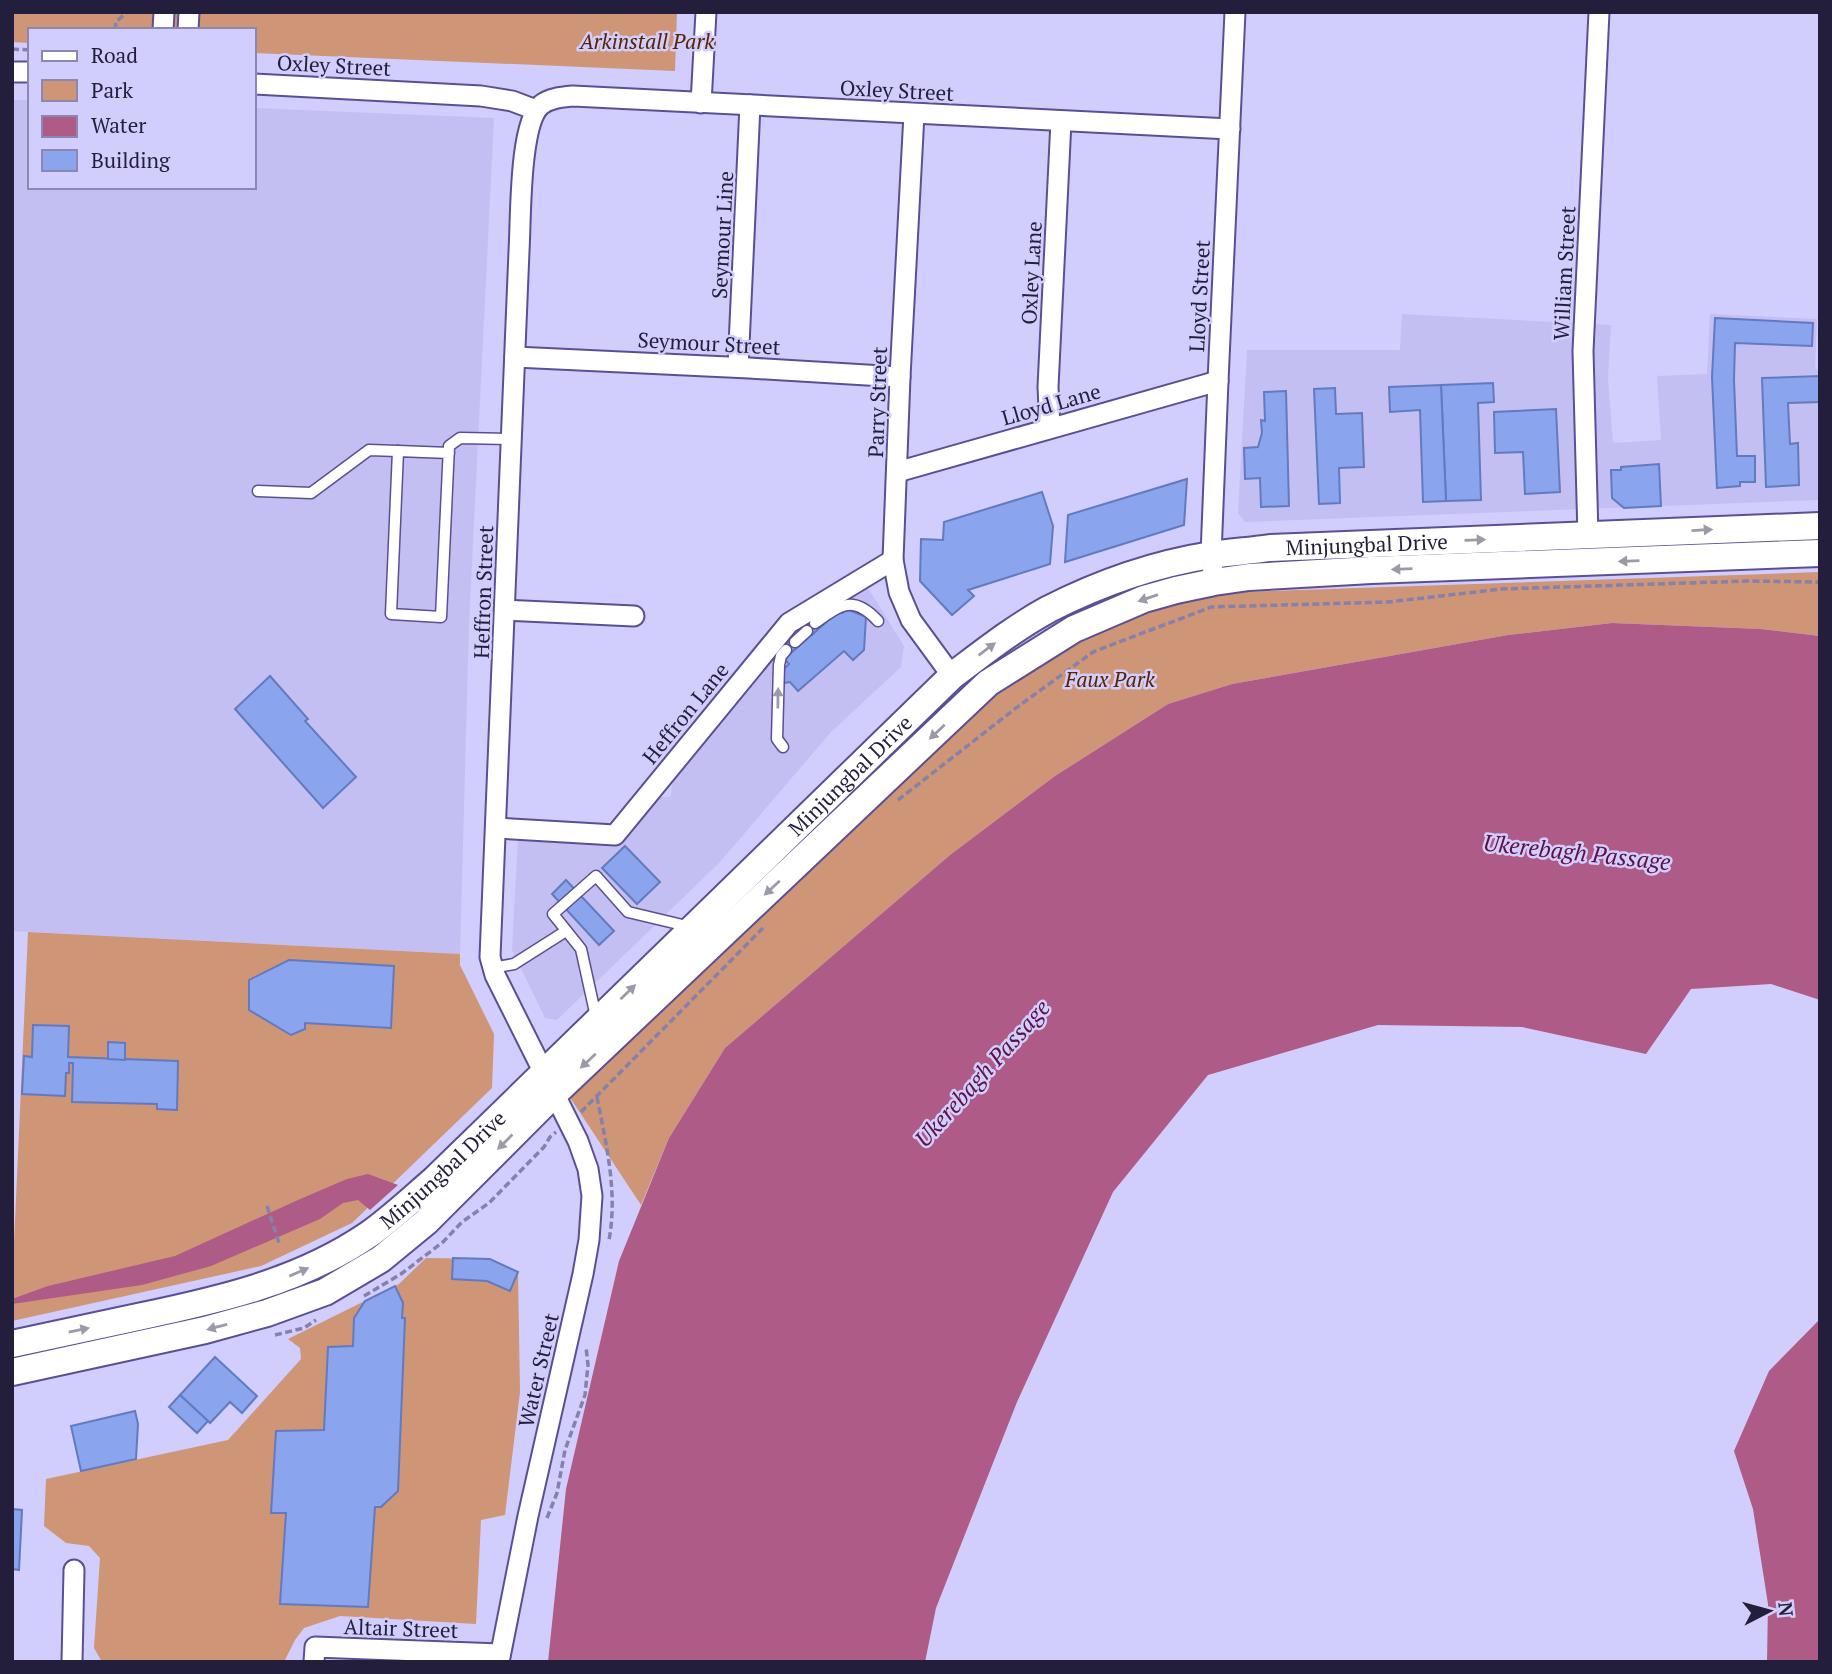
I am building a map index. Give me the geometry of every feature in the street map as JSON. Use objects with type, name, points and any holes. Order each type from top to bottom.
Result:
[{"type":"main road","name":"Minjungbal Drive","points":[[12,1372],[205,1330],[267,1313],[325,1292],[381,1259],[426,1222],[548,1083],[597,1021],[952,676],[1002,638],[1061,604],[1109,582],[1163,566],[1211,555],[1286,547],[1820,526]]},
{"type":"main road","name":"Minjungbal Drive","points":[[12,1344],[250,1291],[302,1271],[368,1235],[548,1083],[988,683],[1074,629],[1144,599],[1214,582],[1293,574],[1820,553]]},
{"type":"street","points":[[701,103],[706,12]]},
{"type":"street","name":"Lloyd Street","points":[[1214,582],[1211,555],[1236,12]]},
{"type":"street","name":"William Street","points":[[1588,536],[1583,351],[1599,12]]},
{"type":"street","name":"Oxley Street","points":[[256,84],[481,96],[512,101],[536,110],[546,102],[562,97],[1230,129]]},
{"type":"street","name":"Seymour Line","points":[[738,367],[750,106]]},
{"type":"street","name":"Heffron Street","points":[[536,110],[527,130],[525,144],[489,943],[492,968],[548,1083]]},
{"type":"street","name":"Parry Street","points":[[914,114],[893,560],[899,592],[911,620],[952,676]]},
{"type":"street","name":"Oxley Lane","points":[[1050,428],[1048,387],[1061,121]]},
{"type":"street","name":"Seymour Street","points":[[515,357],[900,377]]},
{"type":"street","name":"Lloyd Lane","points":[[897,472],[1218,381]]},
{"type":"street","name":"Heffron Lane","points":[[496,828],[615,835],[789,623],[893,560]]},
{"type":"street","points":[[505,610],[634,616]]},
{"type":"street","name":"Water Street","points":[[500,1658],[528,1516],[589,1240],[592,1196],[588,1169],[578,1141],[548,1083]]},
{"type":"street","points":[[72,1662],[74,1570]]},
{"type":"street","name":"Altair Street","points":[[314,1662],[315,1647],[500,1658]]},
{"type":"lane","points":[[398,451],[391,614],[441,617],[449,446],[460,438],[512,439]]},
{"type":"lane","points":[[258,491],[311,493],[369,450],[449,453]]},
{"type":"lane","points":[[795,642],[840,606],[851,603],[869,611],[878,621]]},
{"type":"lane","points":[[783,747],[777,739],[779,665],[786,650]]},
{"type":"lane","points":[[597,1021],[581,949],[553,914],[596,876],[628,912],[695,928]]},
{"type":"lane","points":[[492,968],[514,964],[566,931]]},
{"type":"path","points":[[116,28],[116,22],[127,12]]},
{"type":"path","points":[[890,806],[1093,652],[1211,607],[1388,602],[1502,589],[1748,581],[1820,582]]},
{"type":"path","points":[[355,1301],[401,1274],[443,1242],[462,1222],[489,1203],[544,1147],[550,1137],[586,1108],[772,920]]},
{"type":"path","points":[[267,1206],[279,1243]]},
{"type":"path","points":[[270,1336],[304,1328],[324,1316]]},
{"type":"shaded area","points":[[12,100],[28,100],[28,189],[256,189],[256,108],[494,118],[469,624],[460,954],[12,931]]},
{"type":"shaded area","points":[[1402,314],[1611,325],[1608,378],[1613,443],[1661,440],[1657,376],[1707,374],[1710,314],[1817,319],[1815,369],[1820,370],[1820,500],[1245,522],[1238,513],[1247,350],[1400,350]]},
{"type":"shaded area","points":[[866,585],[904,646],[901,667],[831,732],[720,862],[557,1020],[545,1018],[512,950],[518,837],[623,839],[659,797],[671,797],[672,783],[797,625]]},
{"type":"green space","name":"Arkinstall Park","points":[[12,12],[677,12],[675,71],[256,53],[256,28],[28,28],[28,43],[12,42]]},
{"type":"green space","name":"Faux Park","points":[[1820,572],[1820,636],[1761,629],[1612,623],[1508,635],[1232,684],[1168,704],[1055,776],[950,855],[725,1048],[669,1138],[641,1205],[569,1096],[991,696],[1087,632],[1213,593]]},
{"type":"green space","points":[[28,932],[460,954],[460,965],[494,1034],[492,1088],[352,1223],[261,1266],[12,1321]]},
{"type":"green space","points":[[426,1258],[490,1259],[518,1272],[520,1392],[505,1515],[481,1520],[476,1624],[340,1616],[304,1628],[284,1662],[102,1662],[94,1648],[100,1558],[89,1546],[66,1543],[44,1526],[46,1479],[228,1440],[301,1359],[300,1348],[288,1339],[399,1284]]},
{"type":"water","name":"Ukerebagh Passage","points":[[1612,623],[1761,629],[1820,636],[1820,1000],[1771,984],[1691,989],[1646,1054],[1522,1027],[1378,1025],[1208,1075],[1113,1192],[1017,1402],[936,1608],[925,1662],[548,1662],[566,1489],[619,1261],[669,1138],[725,1048],[950,855],[1055,776],[1168,704],[1232,684],[1508,635]]},
{"type":"water","points":[[368,1174],[398,1185],[370,1210],[358,1200],[343,1203],[320,1219],[211,1266],[142,1285],[12,1304],[12,1299],[48,1286],[175,1256],[347,1179]]},
{"type":"water","points":[[1820,1319],[1820,1662],[1767,1662],[1768,1604],[1753,1509],[1734,1451],[1769,1371]]},
{"type":"building","points":[[1715,318],[1813,323],[1812,346],[1735,343],[1737,456],[1755,456],[1755,482],[1740,482],[1740,486],[1717,488],[1712,377]]},
{"type":"building","points":[[1820,376],[1820,402],[1788,403],[1790,444],[1798,443],[1799,485],[1766,487],[1762,378]]},
{"type":"building","points":[[1493,383],[1494,402],[1478,403],[1481,500],[1446,501],[1441,385]]},
{"type":"building","points":[[1441,385],[1446,501],[1423,502],[1420,410],[1390,412],[1389,387]]},
{"type":"building","points":[[1335,388],[1336,414],[1362,413],[1364,467],[1339,468],[1340,503],[1319,504],[1314,389]]},
{"type":"building","points":[[1286,391],[1289,506],[1261,507],[1260,478],[1245,479],[1244,448],[1258,447],[1262,433],[1261,420],[1265,421],[1264,392]]},
{"type":"building","points":[[1556,409],[1560,492],[1525,494],[1523,452],[1495,453],[1494,412]]},
{"type":"building","points":[[1659,464],[1661,506],[1624,508],[1612,498],[1611,470]]},
{"type":"building","points":[[1187,479],[1184,525],[1065,562],[1068,515]]},
{"type":"building","points":[[1042,492],[1053,526],[1050,564],[968,590],[974,596],[952,615],[920,581],[921,539],[943,540],[944,522]]},
{"type":"building","points":[[847,609],[866,617],[864,650],[853,660],[844,651],[798,691],[790,682],[784,683],[784,669],[789,664],[784,659],[840,610],[842,613]]},
{"type":"building","points":[[812,620],[819,628],[812,635],[804,627]]},
{"type":"building","points":[[792,639],[799,646],[789,654],[783,647]]},
{"type":"building","points":[[270,676],[308,719],[305,721],[356,777],[323,808],[235,709]]},
{"type":"building","points":[[625,846],[660,882],[637,904],[602,868]]},
{"type":"building","points":[[566,880],[614,931],[599,945],[552,894]]},
{"type":"building","points":[[289,960],[394,966],[391,1028],[305,1023],[305,1029],[291,1035],[249,1010],[249,980]]},
{"type":"building","points":[[33,1025],[69,1026],[68,1057],[178,1061],[177,1110],[157,1109],[157,1104],[72,1102],[73,1063],[69,1063],[69,1073],[66,1073],[65,1096],[22,1094],[24,1056],[32,1057]]},
{"type":"building","points":[[108,1042],[125,1043],[125,1060],[108,1059]]},
{"type":"building","points":[[453,1258],[490,1259],[518,1272],[510,1291],[487,1281],[452,1279]]},
{"type":"building","points":[[395,1286],[403,1303],[402,1318],[405,1318],[398,1491],[381,1507],[375,1507],[368,1607],[280,1604],[286,1513],[271,1513],[276,1431],[324,1430],[328,1347],[353,1346],[354,1318],[365,1301]]},
{"type":"building","points":[[215,1357],[257,1396],[242,1413],[230,1402],[210,1423],[180,1395]]},
{"type":"building","points":[[180,1395],[208,1421],[197,1433],[169,1407]]},
{"type":"building","points":[[135,1411],[138,1424],[136,1459],[81,1471],[71,1426]]},
{"type":"building","points":[[12,1509],[22,1510],[19,1570],[12,1569]]}]
